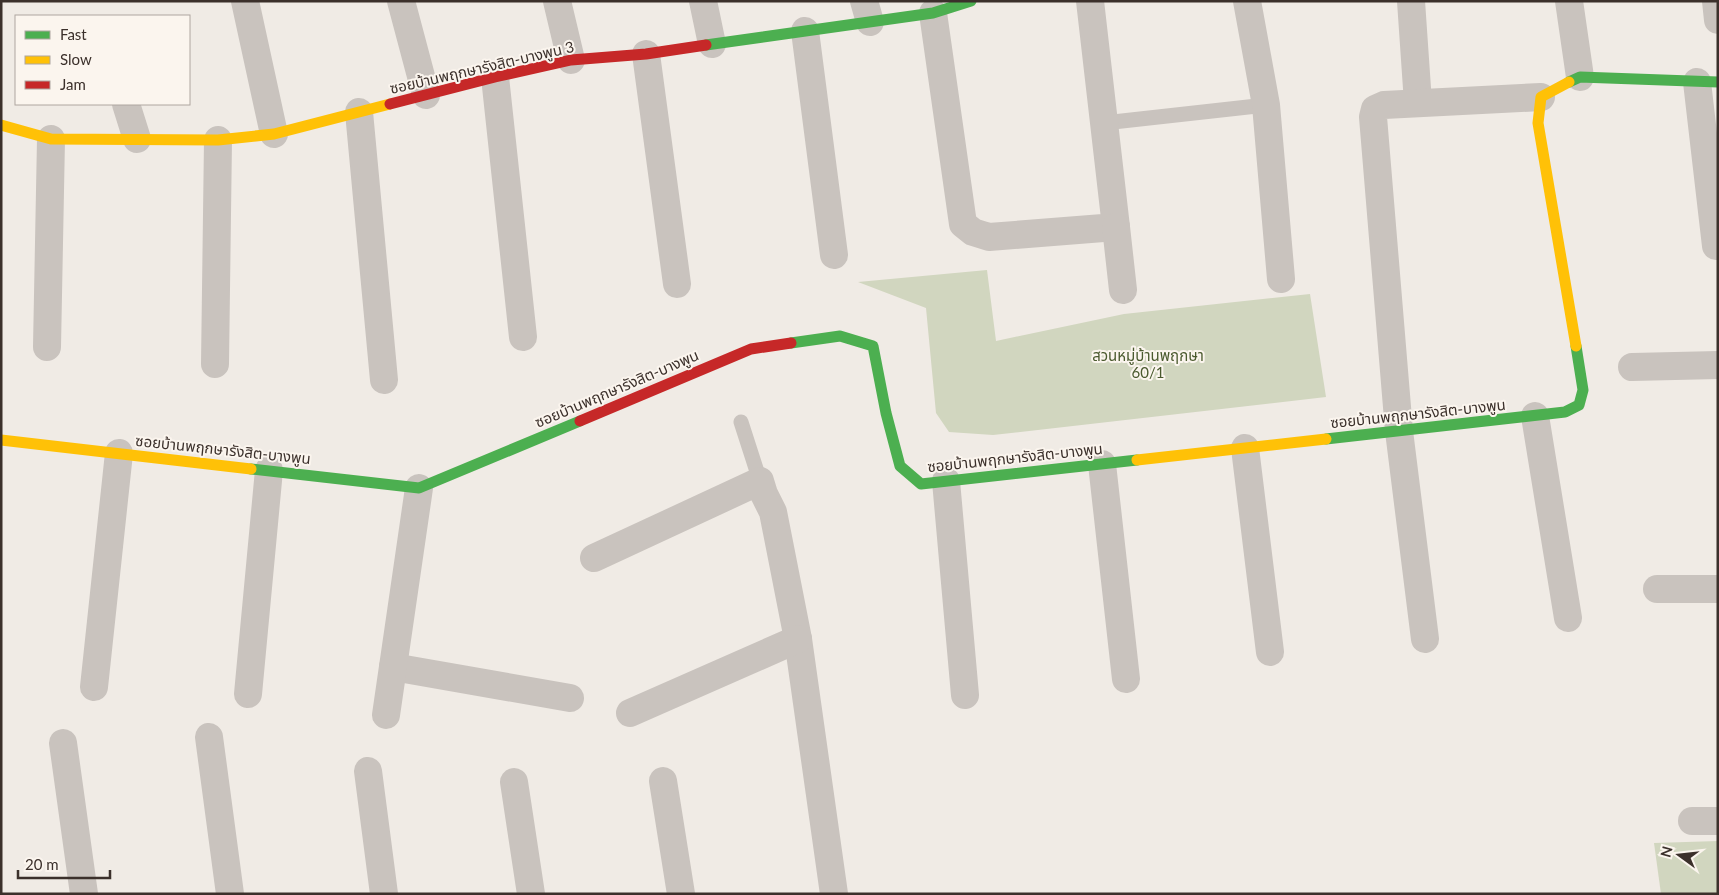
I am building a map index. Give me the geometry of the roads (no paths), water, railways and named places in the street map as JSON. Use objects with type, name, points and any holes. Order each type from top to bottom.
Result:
[{"type":"street","points":[[245,1],[274,134]]},
{"type":"street","points":[[401,1],[426,95]]},
{"type":"street","points":[[557,1],[571,60]]},
{"type":"street","points":[[703,1],[712,44]]},
{"type":"street","name":"ซอยบ้านพฤกษารังสิต-บางพูน 3","points":[[1,125],[51,140],[218,140],[274,134],[495,77],[571,60],[646,54],[806,31],[867,12],[933,13],[971,1]]},
{"type":"street","points":[[1090,1],[1123,290]]},
{"type":"street","points":[[1247,1],[1266,105],[1281,279]]},
{"type":"street","points":[[1411,1],[1418,103]]},
{"type":"street","points":[[1570,1],[1580,77]]},
{"type":"street","points":[[1716,1],[1718,20]]},
{"type":"street","points":[[933,13],[963,224],[973,232],[989,237],[1116,227]]},
{"type":"street","points":[[806,31],[834,255]]},
{"type":"street","points":[[646,54],[677,284]]},
{"type":"street","points":[[495,77],[522,337]]},
{"type":"street","points":[[1425,639],[1399,431],[1373,116],[1376,108],[1384,105],[1541,97],[1580,77],[1707,82],[1716,246]]},
{"type":"street","name":"ซอยบ้านพฤกษารังสิต-บางพูน","points":[[1,440],[419,488],[751,349],[840,336],[873,346],[886,413],[900,466],[921,484],[1565,412],[1579,405],[1583,390],[1538,123],[1541,97]]},
{"type":"street","points":[[126,105],[137,139]]},
{"type":"street","points":[[359,112],[384,380]]},
{"type":"street","points":[[48,347],[51,140]]},
{"type":"street","points":[[215,364],[218,140]]},
{"type":"street","points":[[1632,367],[1718,365]]},
{"type":"street","points":[[1535,416],[1568,618]]},
{"type":"street","points":[[1245,448],[1270,652]]},
{"type":"street","points":[[94,687],[119,453]]},
{"type":"street","points":[[1102,464],[1126,679]]},
{"type":"street","points":[[248,694],[269,470]]},
{"type":"street","points":[[594,558],[760,481],[773,512],[798,639],[834,894]]},
{"type":"street","points":[[946,481],[965,695]]},
{"type":"street","points":[[386,715],[419,488]]},
{"type":"street","points":[[1657,589],[1718,589]]},
{"type":"street","points":[[630,713],[798,639]]},
{"type":"street","points":[[393,667],[570,698]]},
{"type":"street","points":[[209,737],[230,894]]},
{"type":"street","points":[[63,743],[84,894]]},
{"type":"street","points":[[368,771],[384,894]]},
{"type":"street","points":[[663,781],[681,894]]},
{"type":"street","points":[[514,782],[531,894]]},
{"type":"lane","points":[[1104,123],[1266,105]]},
{"type":"lane","points":[[741,422],[760,481]]},
{"type":"park label","name":"สวนหมู่บ้านพฤกษา 60/1","points":[[1148,364]]}]
